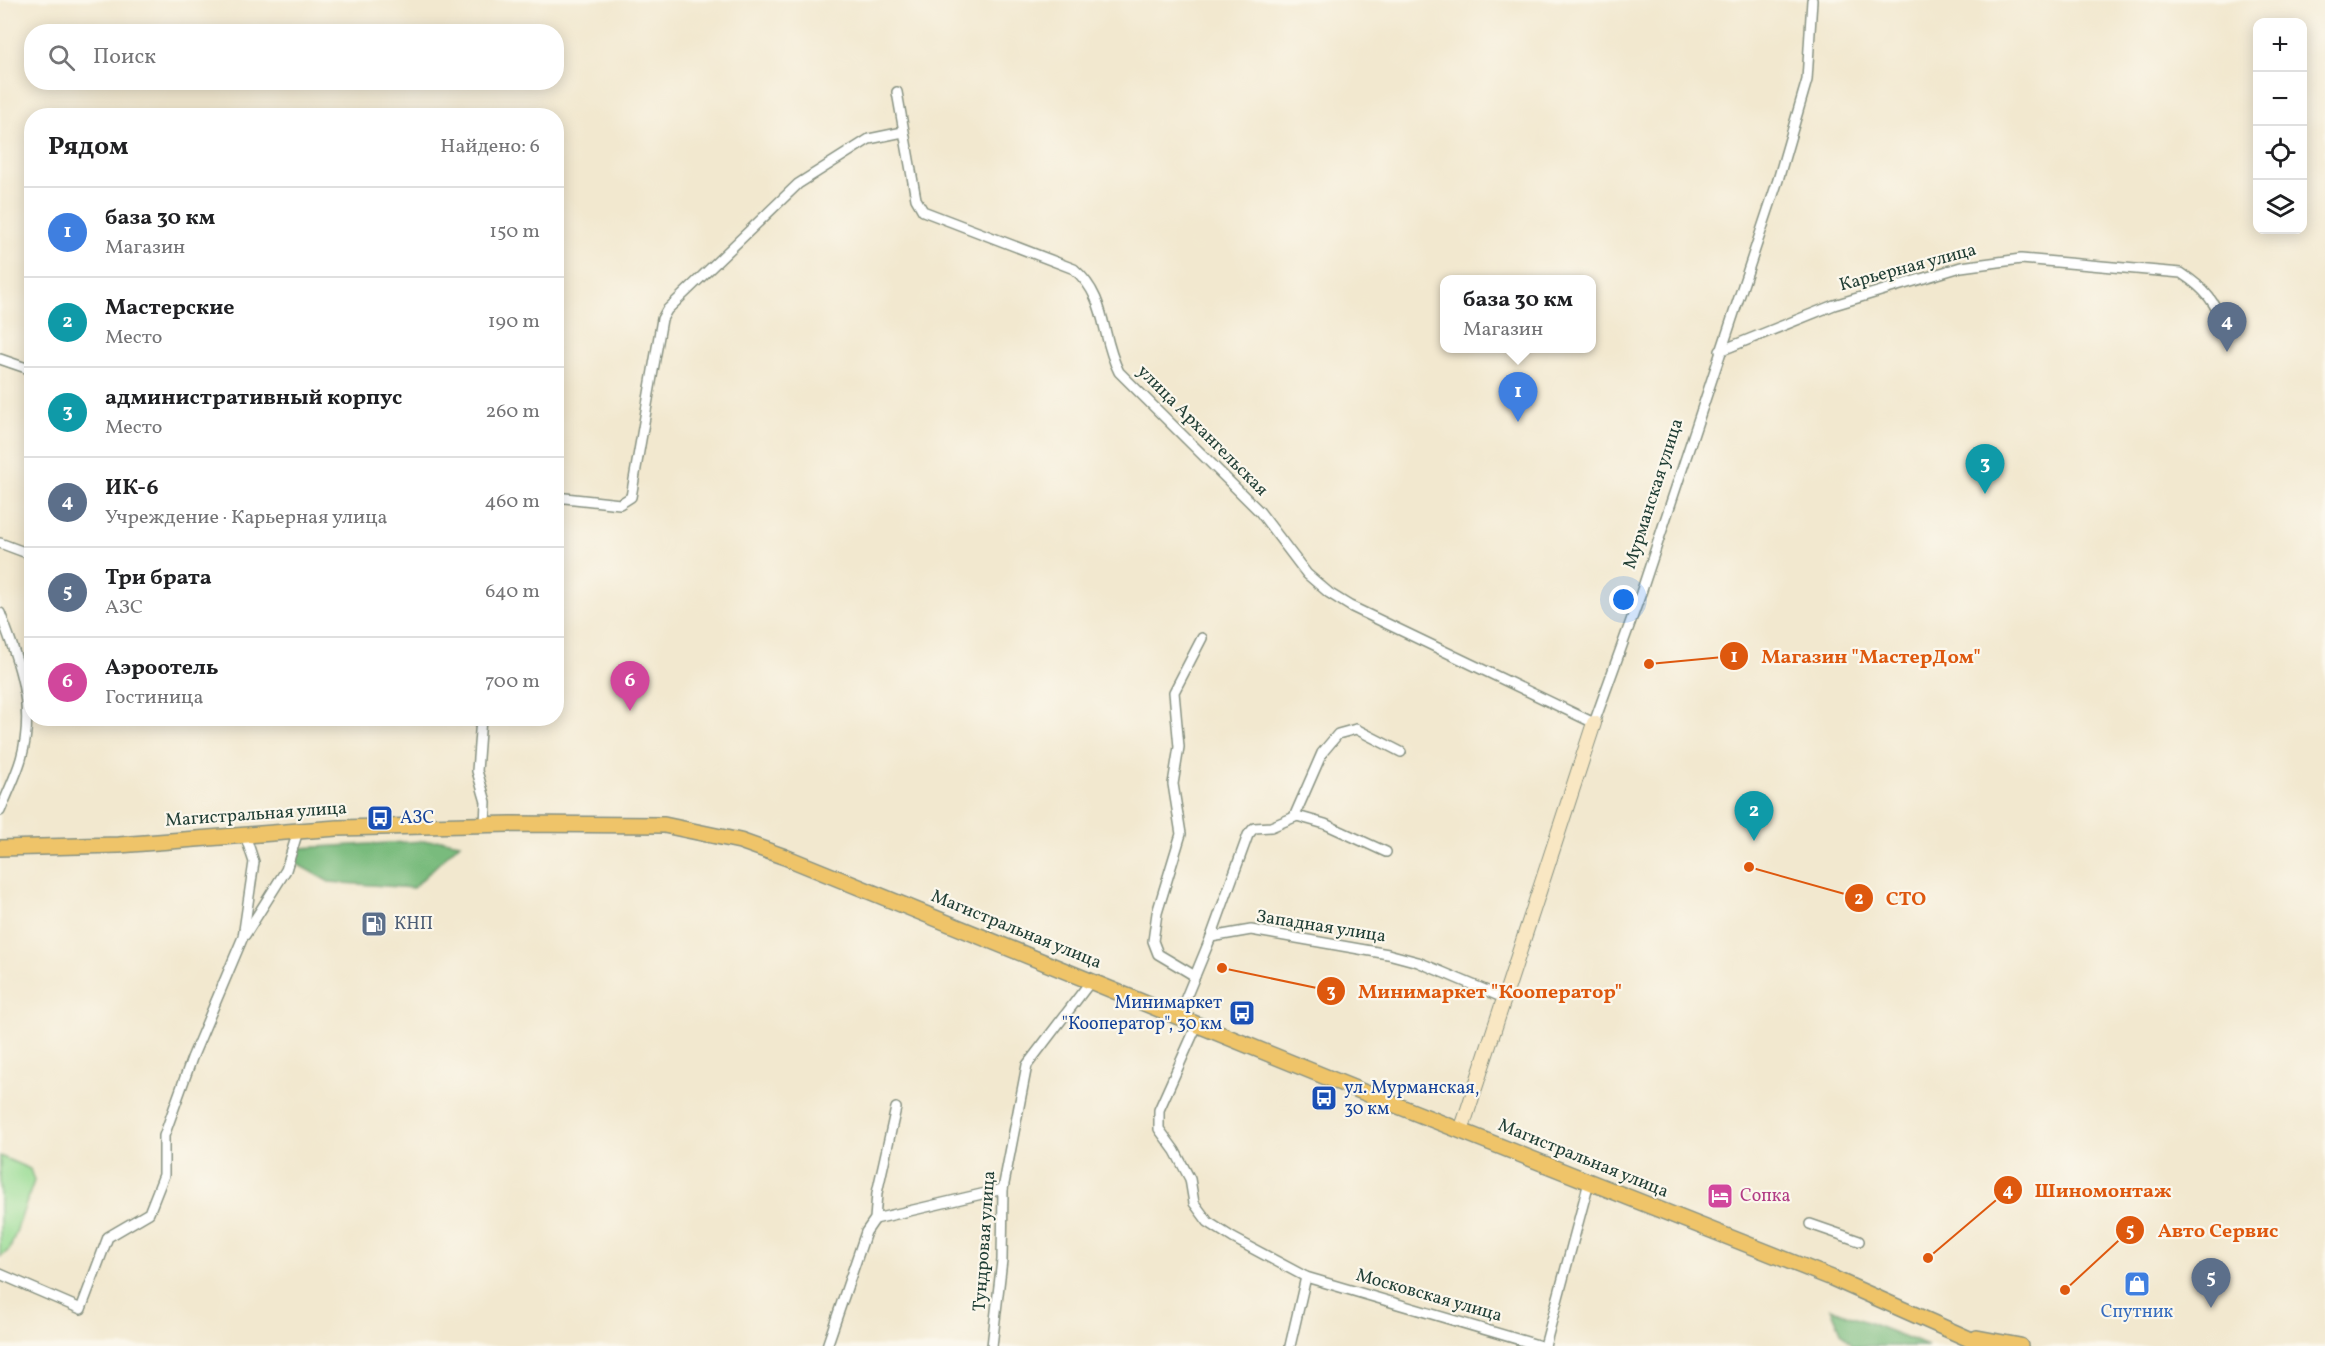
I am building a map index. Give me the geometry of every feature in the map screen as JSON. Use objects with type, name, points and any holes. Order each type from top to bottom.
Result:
[{"type":"main road","name":"Магистральная улица","points":[[0,849],[119,845],[298,831],[484,825],[664,825],[721,836],[785,857],[1461,1131],[1832,1278],[1965,1335],[1985,1346]]},
{"type":"main road","name":"Магистральная улица","points":[[1965,1335],[2020,1346]]},
{"type":"street","name":"Мурманская улица","points":[[1461,1131],[1594,723],[1641,593],[1778,180],[1807,80],[1812,0]]},
{"type":"street","name":"улица Архангельская","points":[[897,92],[916,199],[923,211],[1074,269],[1087,280],[1098,298],[1111,356],[1119,372],[1260,512],[1307,574],[1350,606],[1594,723]]},
{"type":"street","points":[[564,498],[620,504],[631,496],[662,319],[667,309],[798,184],[869,139],[903,132]]},
{"type":"street","name":"Карьерная улица","points":[[1720,351],[1834,305],[1961,267],[2021,259],[2181,273],[2202,287],[2214,303],[2226,330]]},
{"type":"street","points":[[0,359],[24,367]]},
{"type":"street","points":[[0,543],[24,552]]},
{"type":"street","points":[[0,614],[24,684]]},
{"type":"street","points":[[1195,976],[1158,954],[1153,941],[1157,913],[1181,834],[1173,784],[1179,747],[1174,693],[1202,638]]},
{"type":"street","points":[[0,811],[21,759],[27,726]]},
{"type":"street","points":[[480,726],[477,771],[486,802],[484,825]]},
{"type":"street","points":[[1294,817],[1322,753],[1338,734],[1356,729],[1401,752]]},
{"type":"street","points":[[1178,1017],[1211,937],[1248,835],[1254,828],[1271,827],[1294,817],[1325,824],[1386,852]]},
{"type":"street","points":[[0,1274],[81,1309],[108,1237],[148,1213],[164,1175],[164,1136],[192,1058],[243,938],[286,870],[298,831]]},
{"type":"street","points":[[243,938],[254,862],[245,835]]},
{"type":"street","name":"Западная улица","points":[[1211,937],[1251,930],[1388,954],[1418,963],[1504,998]]},
{"type":"street","name":"Тундровая улица","points":[[992,1346],[1002,1260],[1003,1189],[1027,1065],[1091,981]]},
{"type":"street","name":"Московская улица","points":[[1197,1024],[1159,1110],[1158,1129],[1175,1151],[1190,1179],[1194,1203],[1208,1222],[1306,1277],[1543,1346]]},
{"type":"street","points":[[827,1346],[866,1232],[875,1219],[877,1192],[896,1108]]},
{"type":"street","points":[[1543,1346],[1589,1182]]},
{"type":"street","points":[[875,1219],[1003,1189]]},
{"type":"street","points":[[1810,1224],[1860,1241]]},
{"type":"street","points":[[1290,1346],[1306,1277]]},
{"type":"green space","points":[[443,840],[460,843],[413,888],[329,882],[295,863],[299,848]]},
{"type":"green space","points":[[0,1156],[30,1169],[34,1181],[10,1249],[0,1257]]},
{"type":"green space","points":[[1831,1308],[1928,1346],[1853,1346],[1842,1334]]},
{"type":"place","name":"ИК-6","points":[[2227,352]]},
{"type":"place","name":"база 30 км","points":[[1518,422]]},
{"type":"place","name":"административный корпус","points":[[1985,494]]},
{"type":"place","name":"Магазин \"МастерДом\"","points":[[1649,664]]},
{"type":"place","name":"Аэроотель","points":[[630,711]]},
{"type":"place","name":"АЗС","points":[[380,818]]},
{"type":"place","name":"Мастерские","points":[[1754,841]]},
{"type":"place","name":"СТО","points":[[1749,867]]},
{"type":"place","name":"КНП","points":[[374,924]]},
{"type":"place","name":"Минимаркет \"Кооператор\"","points":[[1222,968]]},
{"type":"place","name":"Минимаркет \"Кооператор\", 30 км","points":[[1242,1013]]},
{"type":"place","name":"ул. Мурманская, 30 км","points":[[1324,1098]]},
{"type":"place","name":"Сопка","points":[[1720,1196]]},
{"type":"place","name":"Шиномонтаж","points":[[1928,1258]]},
{"type":"place","name":"Спутник","points":[[2137,1284]]},
{"type":"place","name":"Авто Сервис","points":[[2065,1290]]},
{"type":"place","name":"Три брата","points":[[2211,1308]]}]
